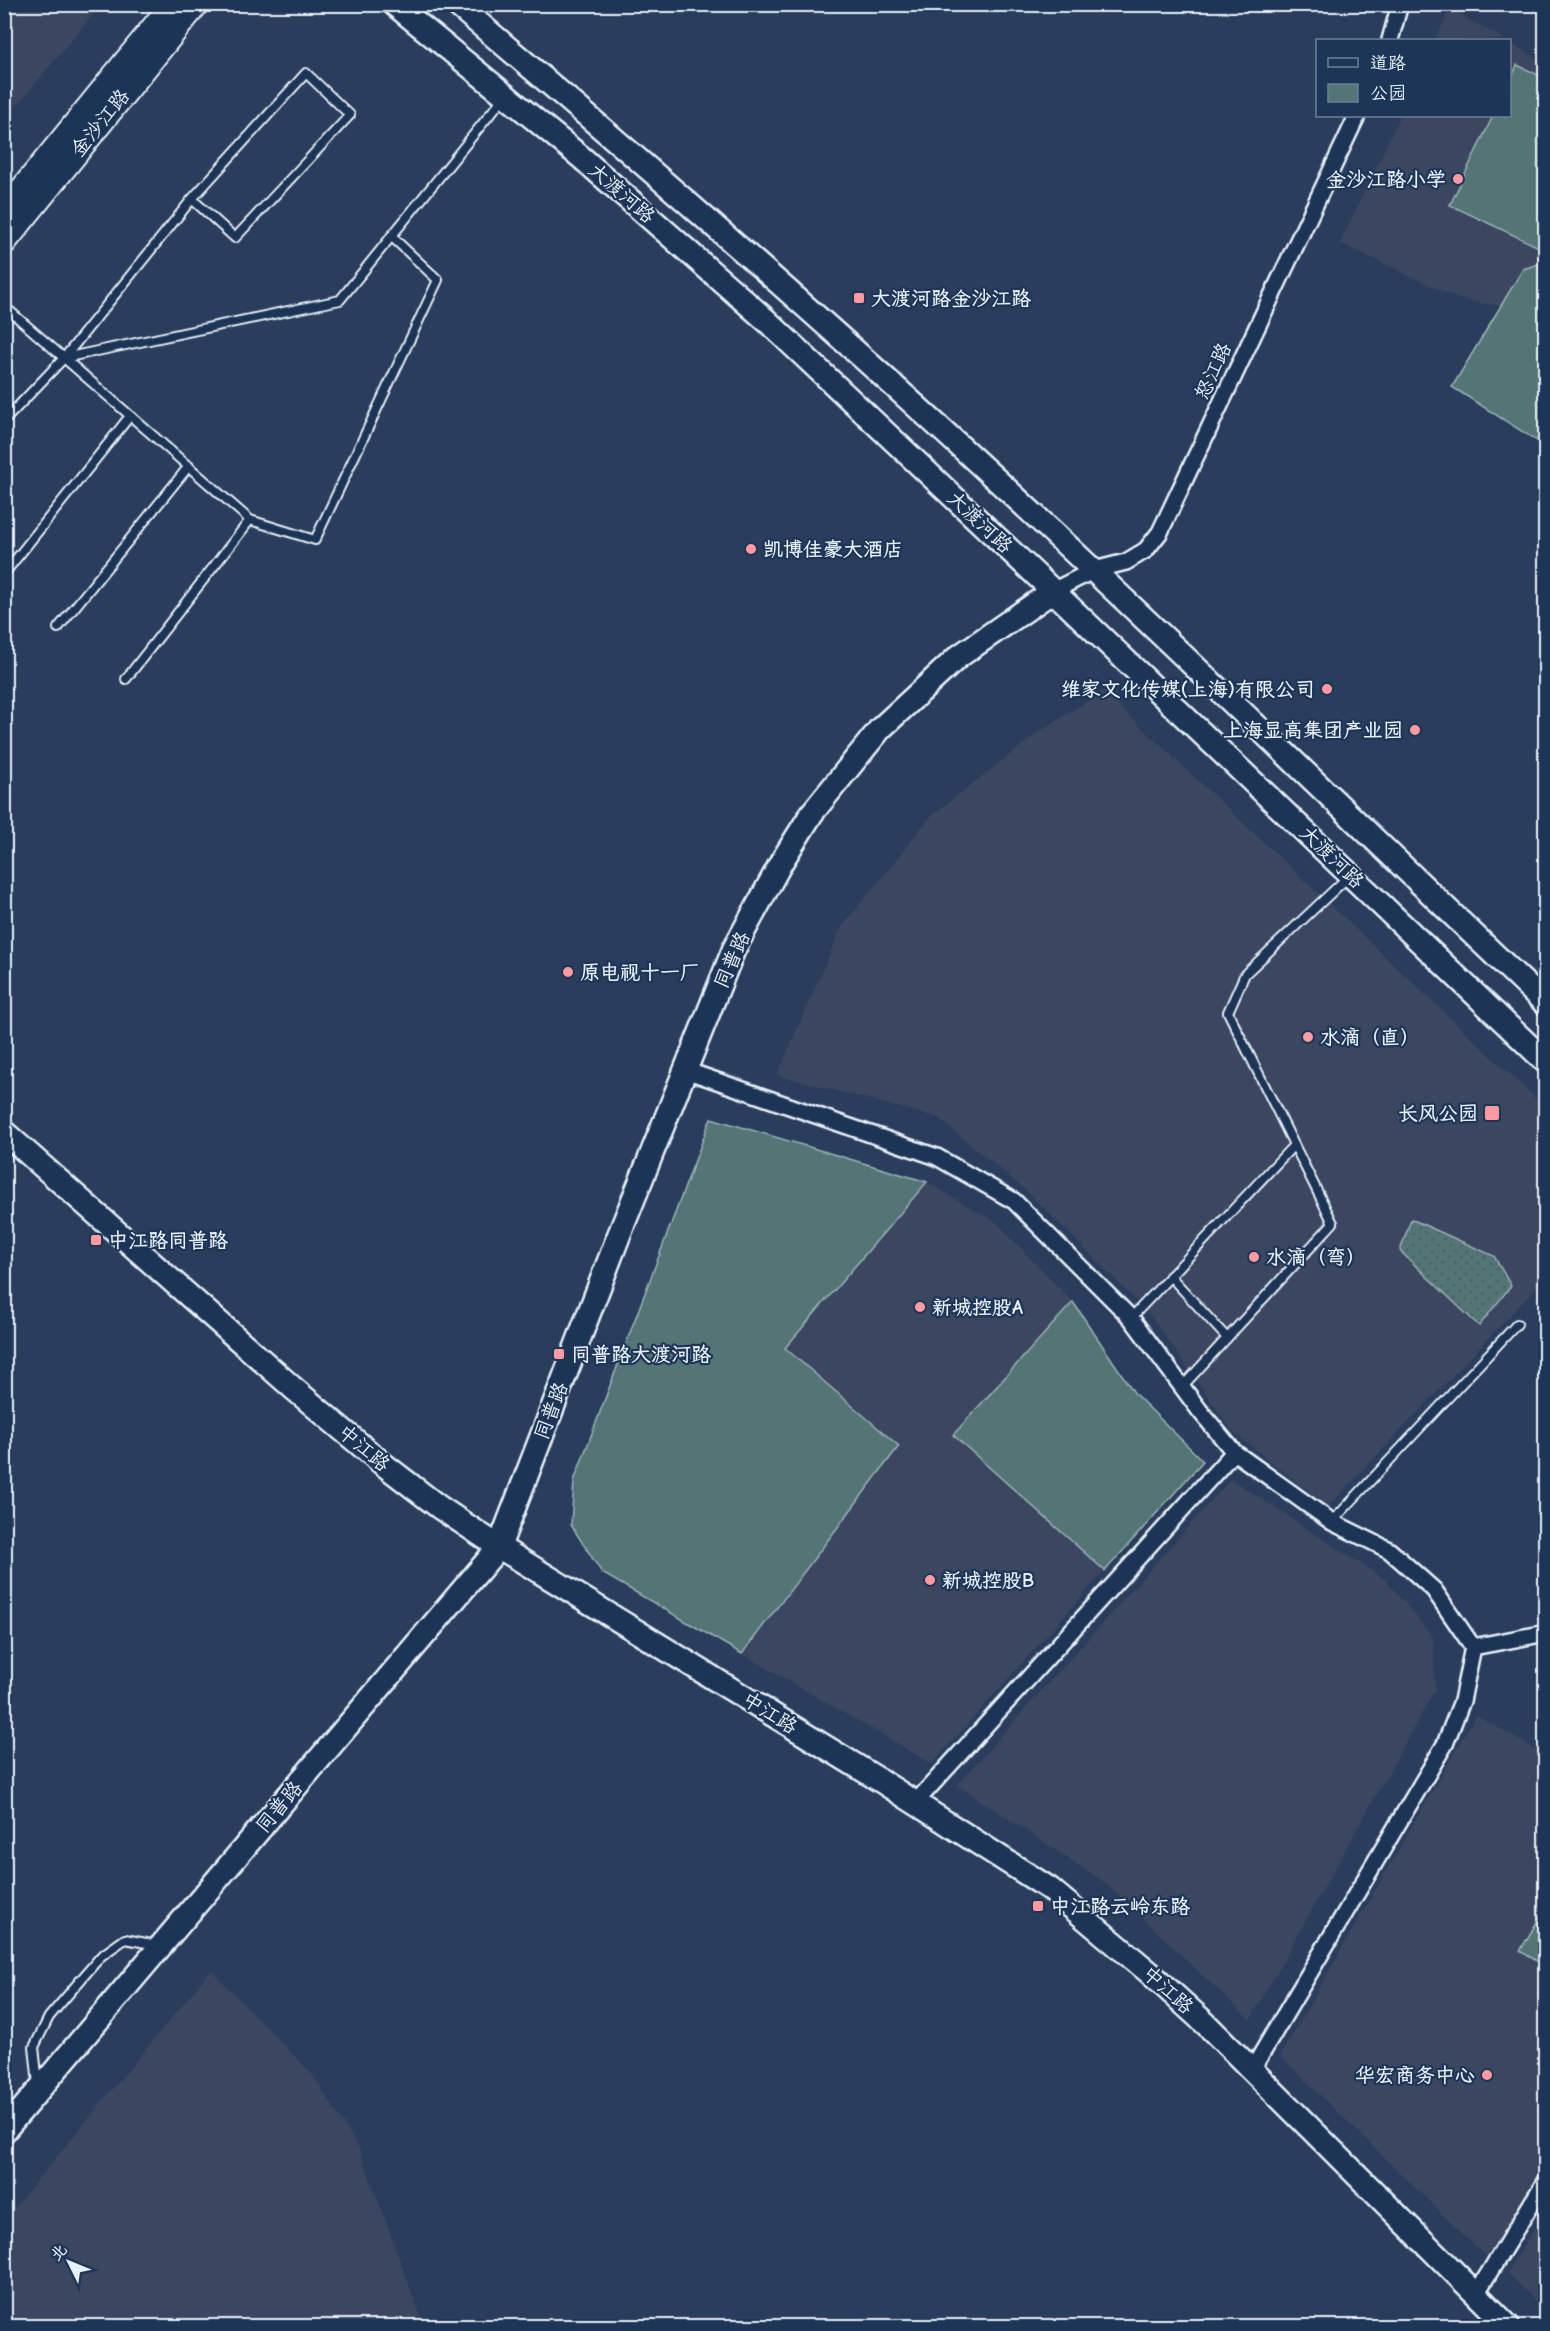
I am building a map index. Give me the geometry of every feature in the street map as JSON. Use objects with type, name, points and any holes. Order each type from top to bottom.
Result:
[{"type":"main road","name":"金沙江路","points":[[4,212],[173,4]]},
{"type":"main road","name":"金沙江路","points":[[4,242],[196,4]]},
{"type":"street","name":"大渡河路","points":[[394,4],[582,158],[766,320],[1545,1062]]},
{"type":"street","name":"大渡河路","points":[[456,4],[614,138],[833,331],[1094,570],[1545,1004]]},
{"type":"street","points":[[1390,39],[1400,4]]},
{"type":"street","name":"怒江路","points":[[1053,591],[1094,570],[1126,562],[1146,550],[1160,532],[1357,117]]},
{"type":"street","name":"同普路","points":[[4,2132],[499,1547],[619,1235],[734,949],[782,861],[812,813],[880,729],[958,657],[1053,591]]},
{"type":"street","points":[[686,1070],[937,1157],[1014,1201],[1131,1318],[1233,1452],[1332,1522],[1389,1550],[1434,1590],[1473,1647],[1462,1701],[1445,1744],[1252,2070]]},
{"type":"street","name":"中江路","points":[[4,1132],[293,1388],[382,1464],[439,1507],[499,1547],[915,1803],[1050,1889],[1150,1973],[1252,2070],[1508,2326]]},
{"type":"street","points":[[915,1803],[1233,1452]]},
{"type":"street","points":[[1473,1647],[1545,1633]]},
{"type":"street","points":[[1476,2294],[1545,2180]]},
{"type":"lane","points":[[4,421],[63,358],[192,199],[306,73],[350,114],[235,238],[192,199]]},
{"type":"lane","points":[[63,358],[340,300],[505,96]]},
{"type":"lane","points":[[4,306],[250,520],[315,540],[438,280],[391,236]]},
{"type":"lane","points":[[4,573],[129,416]]},
{"type":"lane","points":[[58,628],[189,466]]},
{"type":"lane","points":[[126,680],[250,520]]},
{"type":"lane","points":[[1182,1387],[1333,1223],[1228,1012],[1245,974],[1350,874]]},
{"type":"lane","points":[[1131,1318],[1294,1145]]},
{"type":"lane","points":[[1170,1276],[1227,1338]]},
{"type":"lane","points":[[1332,1522],[1517,1324]]},
{"type":"lane","points":[[38,2091],[34,2047],[49,2017],[101,1956],[125,1939],[161,1946]]},
{"type":"shaded area","points":[[4,5],[101,5],[5,120]]},
{"type":"shaded area","points":[[1450,9],[1504,39],[1435,39]]},
{"type":"shaded area","name":"金沙江路小学","points":[[1511,44],[1545,63],[1545,262],[1523,269],[1501,306],[1461,300],[1340,243],[1400,117],[1511,117]]},
{"type":"shaded area","points":[[1103,691],[1545,1107],[1545,1279],[1328,1507],[1233,1432],[1150,1315],[1029,1193],[938,1118],[777,1075],[841,928],[931,816],[1040,731]]},
{"type":"shaded area","points":[[711,1118],[927,1182],[996,1222],[1073,1302],[1135,1394],[1203,1461],[932,1764],[602,1573],[571,1525],[574,1481]]},
{"type":"shaded area","points":[[1231,1479],[1386,1580],[1433,1637],[1435,1690],[1250,2020],[1104,1882],[957,1785]]},
{"type":"shaded area","points":[[1476,1715],[1545,1755],[1545,2163],[1487,2258],[1280,2056]]},
{"type":"shaded area","points":[[211,1970],[313,2075],[359,2148],[424,2326],[5,2326],[5,2219]]},
{"type":"shaded area","points":[[1545,2211],[1546,2310],[1507,2273]]},
{"type":"green space","points":[[1517,65],[1545,78],[1545,250],[1450,205],[1493,117],[1511,117],[1511,79]]},
{"type":"green space","points":[[1546,262],[1545,446],[1452,387],[1523,269]]},
{"type":"green space","points":[[711,1118],[927,1182],[785,1348],[899,1446],[742,1654],[602,1573],[571,1525],[574,1481]]},
{"type":"green space","points":[[1411,1219],[1494,1256],[1511,1286],[1479,1326],[1400,1251]]},
{"type":"green space","points":[[1073,1302],[1135,1394],[1203,1461],[1105,1571],[953,1435]]},
{"type":"green space","points":[[1545,1908],[1546,1966],[1520,1951]]},
{"type":"place","name":"金沙江路小学","points":[[1458,179]]},
{"type":"place","name":"大渡河路金沙江路","points":[[859,298]]},
{"type":"place","name":"凯博佳豪大酒店","points":[[751,549]]},
{"type":"place","name":"维家文化传媒(上海)有限公司","points":[[1327,689]]},
{"type":"place","name":"上海显高集团产业园","points":[[1415,730]]},
{"type":"place","name":"原电视十一厂","points":[[568,972]]},
{"type":"place","name":"水滴（直）","points":[[1308,1037]]},
{"type":"place","name":"长风公园","points":[[1492,1113]]},
{"type":"place","name":"中江路同普路","points":[[96,1240]]},
{"type":"place","name":"水滴（弯）","points":[[1254,1257]]},
{"type":"place","name":"新城控股A","points":[[920,1307]]},
{"type":"place","name":"同普路大渡河路","points":[[559,1354]]},
{"type":"place","name":"新城控股B","points":[[930,1580]]},
{"type":"place","name":"中江路云岭东路","points":[[1038,1906]]},
{"type":"place","name":"华宏商务中心","points":[[1487,2075]]}]
